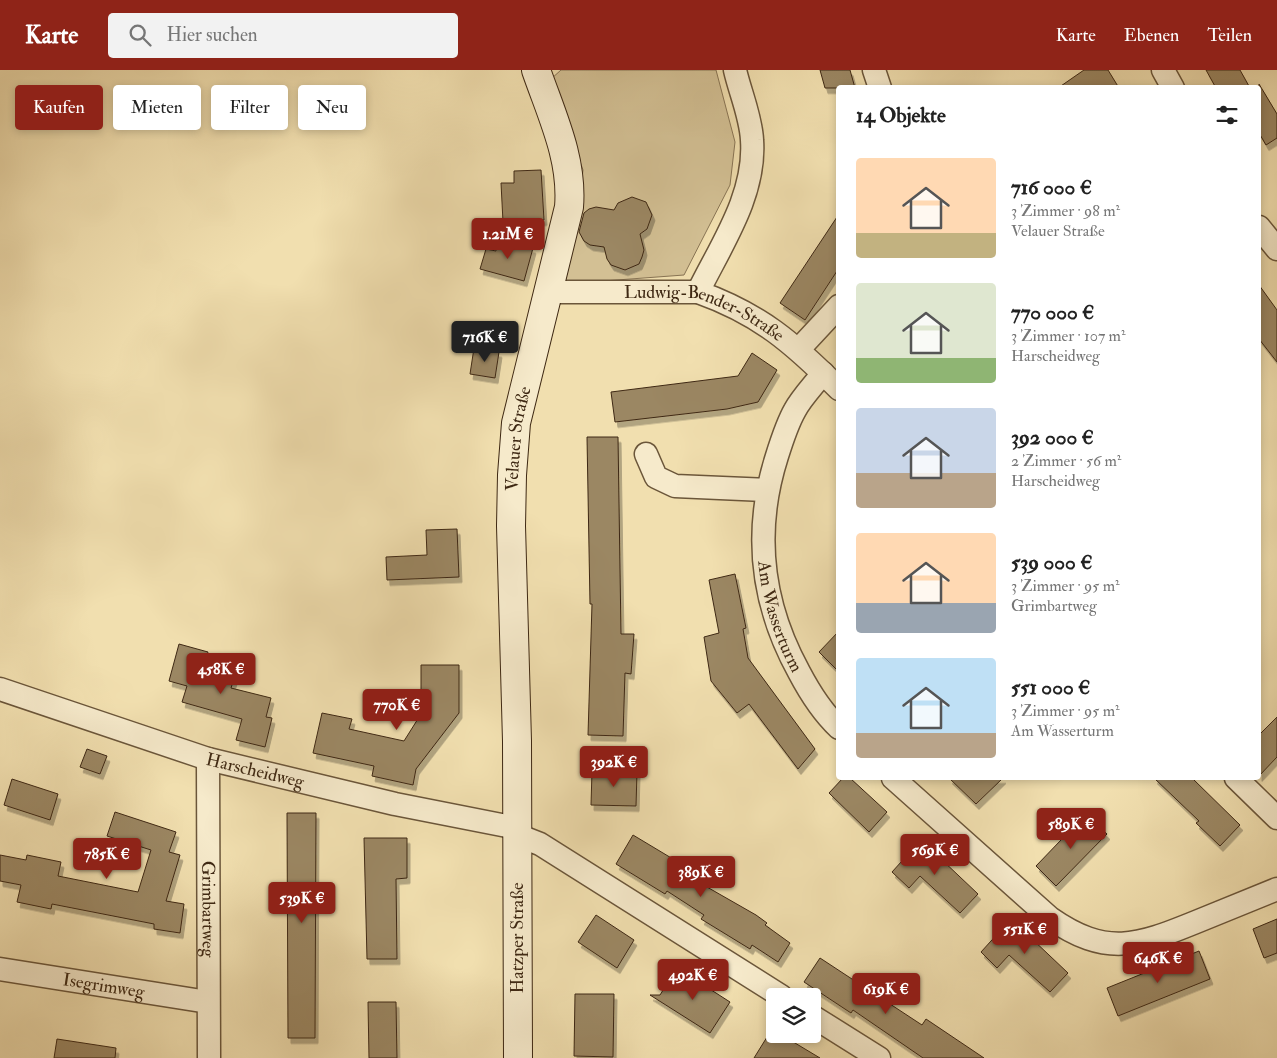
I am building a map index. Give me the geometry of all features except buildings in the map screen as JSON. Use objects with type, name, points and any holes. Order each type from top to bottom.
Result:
[{"type":"main road","name":"Velauer Straße","points":[[517,827],[512,475],[516,423],[569,208],[570,180],[567,160],[536,70]]},
{"type":"main road","name":"Hatzper Straße","points":[[517,827],[518,1058]]},
{"type":"street","points":[[698,292],[747,191],[753,164],[752,138],[735,70]]},
{"type":"street","points":[[874,70],[879,85]]},
{"type":"street","points":[[1163,70],[1171,85]]},
{"type":"street","points":[[1261,229],[1277,249]]},
{"type":"street","name":"Ludwig-Bender-Straße","points":[[547,292],[698,292],[721,300],[772,328],[799,349],[831,381]]},
{"type":"street","points":[[799,349],[836,309]]},
{"type":"street","name":"Am Wasserturm","points":[[831,381],[796,409],[783,439],[767,490],[763,530],[764,565],[772,609],[785,647],[822,710],[836,725]]},
{"type":"street","points":[[646,454],[656,477],[675,486],[767,490]]},
{"type":"street","name":"Harscheidweg","points":[[0,689],[208,759],[394,804],[517,827],[540,844],[768,988]]},
{"type":"street","name":"Grimbartweg","points":[[208,759],[209,1058]]},
{"type":"street","points":[[895,780],[1050,918],[1071,932],[1095,942],[1128,945],[1154,939],[1277,889]]},
{"type":"street","points":[[1238,780],[1277,818]]},
{"type":"street","name":"Isegrimweg","points":[[0,969],[208,1002]]},
{"type":"street","points":[[821,1022],[879,1058]]},
{"type":"shaded area","points":[[561,70],[716,70],[735,142],[730,185],[684,275],[563,284],[573,248],[583,170],[551,79]]}]
